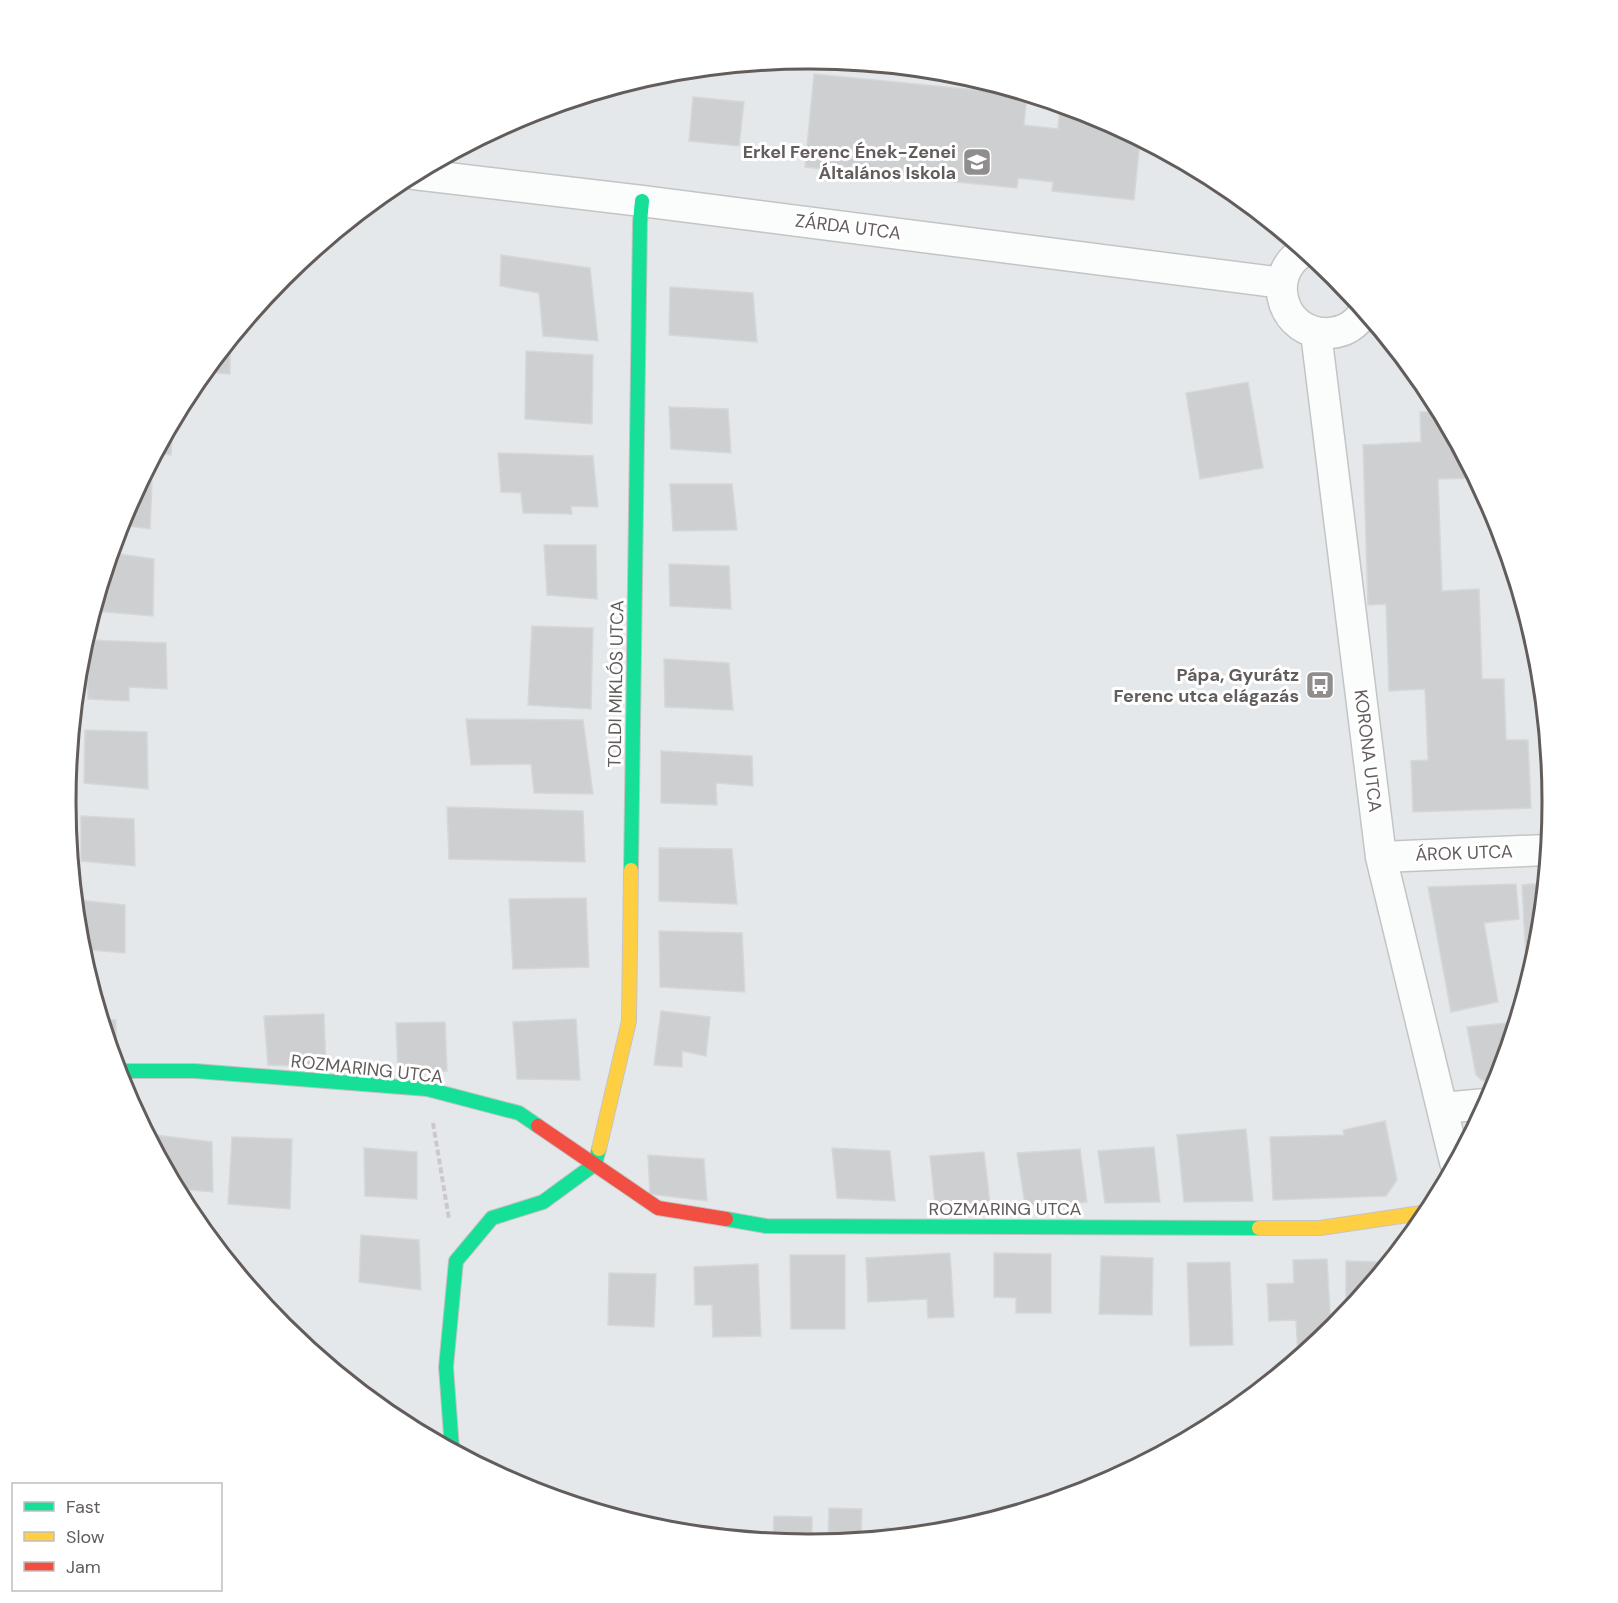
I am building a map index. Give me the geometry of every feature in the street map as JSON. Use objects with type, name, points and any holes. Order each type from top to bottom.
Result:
[{"type":"street","name":"ZÁRDA UTCA","points":[[429,176],[1282,283]]},
{"type":"street","name":"TOLDI MIKLÓS UTCA","points":[[595,1164],[629,1020],[639,269],[642,201]]},
{"type":"street","points":[[1298,256],[1288,266],[1282,283],[1283,298],[1289,315],[1297,323],[1316,333],[1337,333],[1355,323],[1359,318]]},
{"type":"street","name":"KORONA UTCA","points":[[1316,333],[1381,856],[1452,1151]]},
{"type":"street","name":"ÁROK UTCA","points":[[1381,856],[1540,850]]},
{"type":"street","name":"ROZMARING UTCA","points":[[128,1071],[195,1071],[428,1089],[519,1113],[658,1208],[766,1226],[1320,1228],[1414,1214]]},
{"type":"street","points":[[1442,1108],[1475,1105]]},
{"type":"street","points":[[451,1440],[446,1367],[456,1261],[492,1218],[543,1202],[595,1164]]},
{"type":"path","points":[[428,1089],[456,1261]]},
{"type":"building","points":[[814,74],[986,91],[1026,102],[1024,125],[1058,129],[1059,114],[1139,148],[1134,200],[1052,191],[1053,182],[1018,178],[1017,188],[805,167]]},
{"type":"building","points":[[693,97],[744,102],[739,146],[689,141]]},
{"type":"building","points":[[501,255],[590,268],[598,341],[543,336],[539,293],[500,286]]},
{"type":"building","points":[[670,287],[753,293],[757,342],[669,335]]},
{"type":"building","points":[[526,351],[593,355],[592,424],[525,419]]},
{"type":"building","points":[[230,354],[230,374],[216,373]]},
{"type":"building","points":[[1248,382],[1263,468],[1200,479],[1186,393]]},
{"type":"building","points":[[669,407],[728,409],[731,453],[671,449]]},
{"type":"building","points":[[1420,412],[1429,412],[1466,478],[1438,479],[1442,591],[1479,589],[1482,679],[1504,679],[1506,740],[1528,740],[1531,808],[1413,812],[1411,761],[1428,760],[1425,689],[1389,691],[1386,604],[1368,605],[1363,445],[1421,442]]},
{"type":"building","points":[[172,441],[171,455],[165,454]]},
{"type":"building","points":[[498,453],[593,456],[598,507],[571,506],[572,514],[523,513],[521,493],[501,492]]},
{"type":"building","points":[[150,482],[152,482],[150,529],[130,526]]},
{"type":"building","points":[[670,484],[732,484],[737,530],[673,531]]},
{"type":"building","points":[[544,545],[596,545],[597,599],[547,595]]},
{"type":"building","points":[[120,554],[154,559],[153,616],[101,612]]},
{"type":"building","points":[[669,564],[729,566],[731,609],[670,606]]},
{"type":"building","points":[[532,626],[593,628],[591,709],[528,705]]},
{"type":"building","points":[[95,640],[166,643],[167,689],[129,687],[129,701],[88,699],[88,679]]},
{"type":"building","points":[[664,659],[729,663],[733,710],[665,707]]},
{"type":"building","points":[[466,719],[583,720],[593,794],[534,793],[531,764],[471,765]]},
{"type":"building","points":[[85,730],[147,732],[148,789],[84,783]]},
{"type":"building","points":[[661,751],[752,756],[753,786],[716,783],[717,805],[661,803]]},
{"type":"building","points":[[447,807],[583,811],[585,862],[449,859]]},
{"type":"building","points":[[81,816],[134,819],[135,866],[81,861]]},
{"type":"building","points":[[659,848],[732,849],[737,904],[659,901]]},
{"type":"building","points":[[1516,884],[1519,919],[1484,923],[1498,1002],[1451,1012],[1428,887]]},
{"type":"building","points":[[1536,884],[1525,951],[1522,885]]},
{"type":"building","points":[[586,898],[589,967],[513,969],[509,899]]},
{"type":"building","points":[[84,901],[125,905],[125,953],[92,950]]},
{"type":"building","points":[[659,931],[742,933],[745,992],[660,987]]},
{"type":"building","points":[[661,1011],[710,1017],[706,1056],[682,1051],[682,1067],[654,1065]]},
{"type":"building","points":[[324,1014],[326,1067],[268,1065],[264,1016]]},
{"type":"building","points":[[576,1019],[580,1080],[517,1079],[513,1022]]},
{"type":"building","points":[[110,1020],[116,1020],[116,1040]]},
{"type":"building","points":[[445,1022],[447,1071],[398,1072],[396,1023]]},
{"type":"building","points":[[1507,1023],[1487,1080],[1483,1081],[1476,1075],[1467,1027]]},
{"type":"building","points":[[1385,1121],[1397,1180],[1386,1196],[1273,1200],[1270,1137],[1344,1135],[1343,1130]]},
{"type":"building","points":[[1246,1129],[1253,1201],[1184,1202],[1177,1135]]},
{"type":"building","points":[[158,1135],[212,1142],[213,1192],[189,1190]]},
{"type":"building","points":[[232,1137],[292,1139],[290,1209],[228,1204]]},
{"type":"building","points":[[1154,1147],[1160,1202],[1105,1203],[1098,1151]]},
{"type":"building","points":[[364,1148],[417,1152],[417,1199],[365,1196]]},
{"type":"building","points":[[832,1148],[890,1151],[895,1201],[837,1198]]},
{"type":"building","points":[[1080,1149],[1087,1202],[1025,1205],[1017,1153]]},
{"type":"building","points":[[984,1152],[990,1203],[935,1205],[930,1156]]},
{"type":"building","points":[[648,1155],[704,1159],[707,1201],[650,1194]]},
{"type":"building","points":[[361,1235],[419,1240],[421,1290],[359,1282]]},
{"type":"building","points":[[950,1253],[954,1317],[928,1318],[927,1299],[868,1302],[866,1258]]},
{"type":"building","points":[[994,1253],[1051,1254],[1051,1313],[1016,1313],[1016,1298],[994,1297]]},
{"type":"building","points":[[790,1255],[845,1255],[845,1329],[791,1329]]},
{"type":"building","points":[[1101,1256],[1153,1258],[1152,1315],[1099,1314]]},
{"type":"building","points":[[1327,1259],[1330,1316],[1297,1347],[1296,1320],[1269,1321],[1267,1284],[1294,1283],[1293,1260]]},
{"type":"building","points":[[1346,1261],[1378,1262],[1360,1284],[1346,1299]]},
{"type":"building","points":[[1230,1262],[1233,1345],[1190,1346],[1187,1263]]},
{"type":"building","points":[[758,1264],[761,1336],[713,1337],[712,1305],[695,1305],[694,1267]]},
{"type":"building","points":[[609,1273],[656,1274],[654,1327],[608,1325]]},
{"type":"building","points":[[829,1508],[862,1509],[861,1532],[828,1533]]},
{"type":"building","points":[[774,1516],[812,1517],[812,1534],[773,1533]]},
{"type":"traffic: fast","points":[[631,870],[642,201]]},
{"type":"traffic: fast","points":[[128,1071],[195,1071],[427,1089],[519,1113],[538,1126]]},
{"type":"traffic: fast","points":[[451,1440],[446,1367],[456,1261],[492,1218],[543,1202],[595,1164],[599,1149]]},
{"type":"traffic: fast","points":[[726,1219],[766,1226],[1259,1228]]},
{"type":"traffic: slow","points":[[599,1149],[629,1021],[631,870]]},
{"type":"traffic: slow","points":[[1259,1228],[1320,1228],[1414,1214]]},
{"type":"traffic: jam","points":[[538,1126],[658,1208],[726,1219]]},
{"type":"place","name":"Erkel Ferenc Ének-Zenei Általános Iskola","points":[[977,162]]},
{"type":"place","name":"Pápa, Gyurátz Ferenc utca elágazás","points":[[1320,685]]}]
